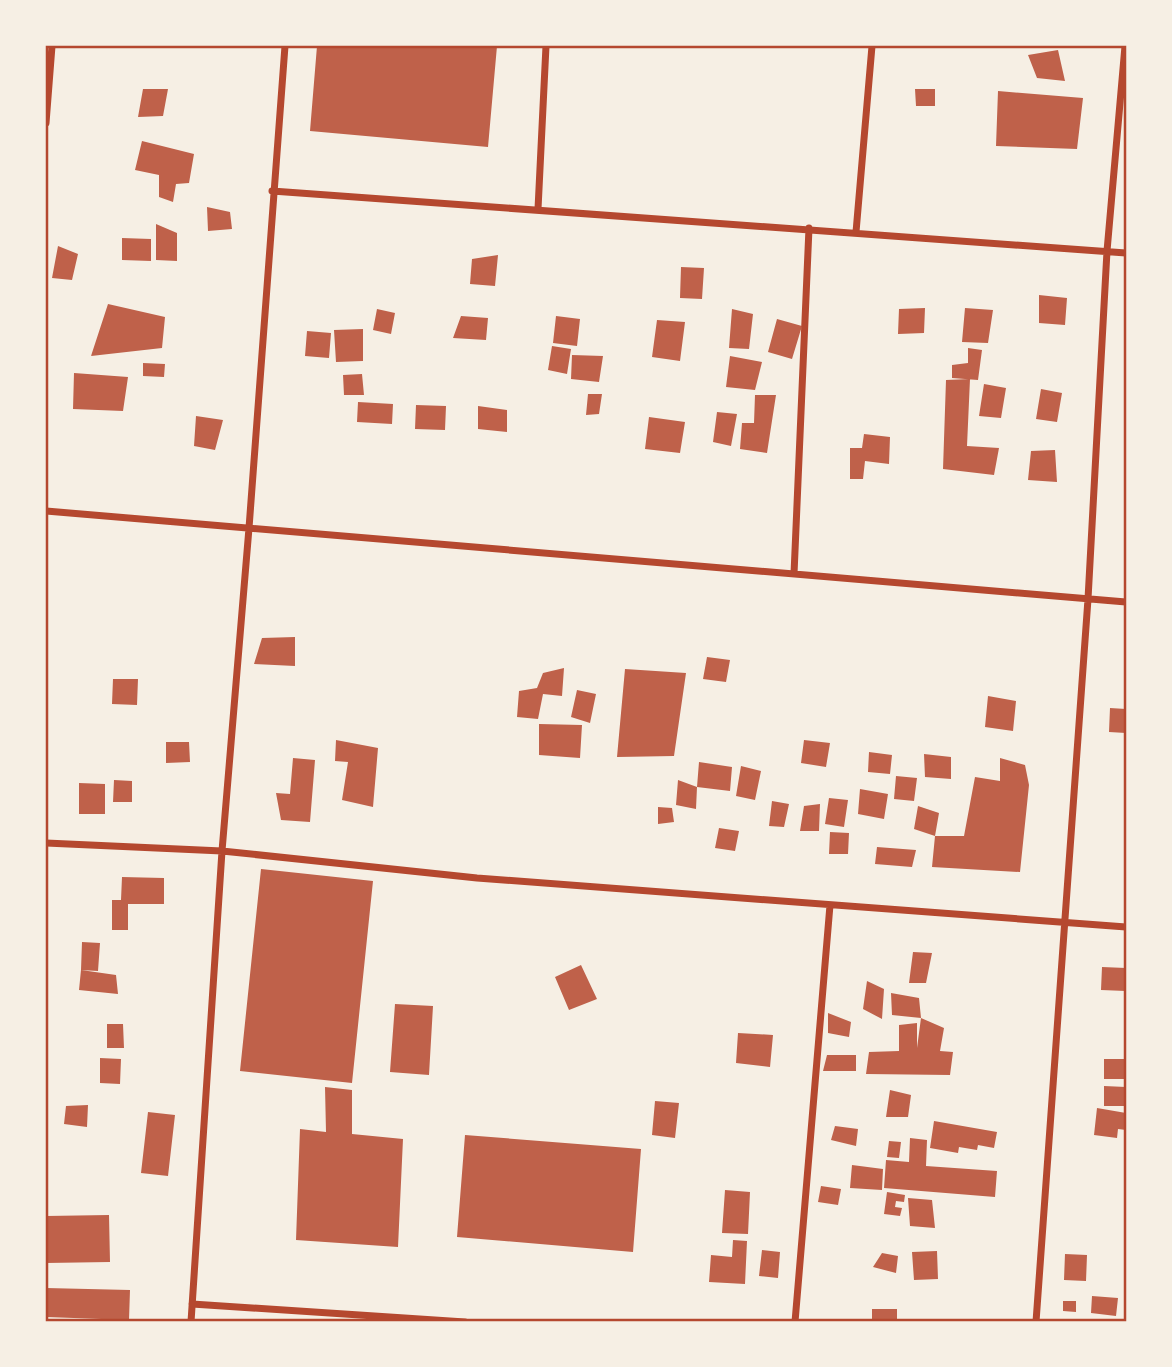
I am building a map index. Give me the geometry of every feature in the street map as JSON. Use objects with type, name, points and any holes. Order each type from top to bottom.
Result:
[{"type":"street","points":[[46,123],[52,46]]},
{"type":"street","points":[[191,1321],[222,852],[285,46]]},
{"type":"street","points":[[538,209],[546,46]]},
{"type":"street","points":[[856,232],[872,46]]},
{"type":"street","points":[[1036,1321],[1088,599],[1107,251],[1125,46]]},
{"type":"street","points":[[272,191],[1126,253]]},
{"type":"street","points":[[794,574],[809,229]]},
{"type":"street","points":[[46,511],[1126,602]]},
{"type":"street","points":[[46,842],[222,852],[477,878],[1126,927]]},
{"type":"street","points":[[795,1321],[830,905]]},
{"type":"street","points":[[192,1304],[466,1321]]},
{"type":"building","points":[[317,46],[497,46],[488,147],[310,131]]},
{"type":"building","points":[[1058,50],[1065,81],[1037,78],[1028,55]]},
{"type":"building","points":[[143,89],[168,89],[163,116],[138,117]]},
{"type":"building","points":[[915,89],[935,89],[935,106],[916,106]]},
{"type":"building","points":[[998,91],[1083,98],[1077,149],[996,146]]},
{"type":"building","points":[[142,141],[194,154],[189,183],[176,184],[173,202],[159,197],[159,175],[135,170]]},
{"type":"building","points":[[207,207],[230,212],[232,229],[208,231]]},
{"type":"building","points":[[156,224],[177,233],[177,261],[156,260]]},
{"type":"building","points":[[122,238],[151,239],[151,261],[122,260]]},
{"type":"building","points":[[58,246],[78,254],[72,280],[52,278]]},
{"type":"building","points":[[498,255],[495,286],[470,284],[472,259]]},
{"type":"building","points":[[681,267],[704,268],[702,299],[680,298]]},
{"type":"building","points":[[1039,295],[1067,298],[1065,325],[1039,323]]},
{"type":"building","points":[[108,304],[165,317],[162,348],[91,356]]},
{"type":"building","points":[[925,308],[924,333],[898,334],[899,309]]},
{"type":"building","points":[[965,308],[993,310],[988,343],[962,342]]},
{"type":"building","points":[[377,309],[395,313],[391,334],[373,330]]},
{"type":"building","points":[[732,309],[753,314],[749,349],[729,348]]},
{"type":"building","points":[[461,316],[488,318],[486,340],[453,338]]},
{"type":"building","points":[[556,316],[580,319],[577,346],[553,343]]},
{"type":"building","points":[[777,319],[802,326],[792,359],[768,352]]},
{"type":"building","points":[[657,320],[685,322],[680,361],[652,357]]},
{"type":"building","points":[[363,329],[363,361],[336,362],[334,330]]},
{"type":"building","points":[[307,331],[331,333],[329,358],[305,356]]},
{"type":"building","points":[[552,346],[571,349],[567,374],[548,370]]},
{"type":"building","points":[[968,348],[982,350],[978,380],[952,378],[952,365],[968,363]]},
{"type":"building","points":[[572,355],[603,356],[599,382],[571,379]]},
{"type":"building","points":[[730,356],[762,362],[755,390],[726,387]]},
{"type":"building","points":[[143,363],[165,364],[164,377],[143,376]]},
{"type":"building","points":[[74,373],[128,377],[123,411],[73,409]]},
{"type":"building","points":[[362,374],[364,395],[344,395],[343,375]]},
{"type":"building","points":[[970,379],[967,446],[999,448],[994,475],[943,469],[946,380]]},
{"type":"building","points":[[984,384],[1006,388],[1001,418],[979,416]]},
{"type":"building","points":[[1041,389],[1062,393],[1057,422],[1036,419]]},
{"type":"building","points":[[588,394],[602,394],[599,414],[586,415]]},
{"type":"building","points":[[755,395],[776,395],[767,453],[740,449],[742,423],[754,423]]},
{"type":"building","points":[[358,402],[393,404],[392,424],[357,422]]},
{"type":"building","points":[[416,405],[446,406],[445,430],[415,429]]},
{"type":"building","points":[[478,406],[507,410],[507,432],[478,429]]},
{"type":"building","points":[[717,412],[737,414],[731,446],[713,442]]},
{"type":"building","points":[[196,416],[223,420],[215,450],[194,446]]},
{"type":"building","points":[[649,417],[685,422],[680,453],[645,449]]},
{"type":"building","points":[[864,434],[890,437],[889,464],[865,461],[863,479],[850,479],[850,448],[862,448]]},
{"type":"building","points":[[1055,450],[1057,482],[1028,480],[1031,451]]},
{"type":"building","points":[[295,637],[295,666],[254,664],[262,638]]},
{"type":"building","points":[[707,657],[730,660],[726,682],[703,679]]},
{"type":"building","points":[[564,668],[562,696],[543,694],[538,719],[517,717],[519,691],[537,688],[543,673]]},
{"type":"building","points":[[625,669],[686,673],[674,756],[617,757]]},
{"type":"building","points":[[113,679],[138,679],[137,705],[112,704]]},
{"type":"building","points":[[577,690],[596,694],[590,723],[571,717]]},
{"type":"building","points":[[988,696],[1016,701],[1013,731],[985,727]]},
{"type":"building","points":[[1110,708],[1126,709],[1126,733],[1109,732]]},
{"type":"building","points":[[539,724],[582,725],[580,758],[539,755]]},
{"type":"building","points":[[336,740],[378,748],[373,807],[342,800],[348,762],[335,761]]},
{"type":"building","points":[[804,740],[830,743],[826,767],[801,763]]},
{"type":"building","points":[[166,742],[189,742],[190,762],[166,763]]},
{"type":"building","points":[[869,752],[892,755],[890,774],[868,772]]},
{"type":"building","points":[[924,754],[951,757],[951,779],[925,777]]},
{"type":"building","points":[[293,758],[315,760],[310,822],[281,820],[276,793],[290,794]]},
{"type":"building","points":[[1000,758],[1025,765],[1029,785],[1020,872],[932,867],[935,836],[964,836],[975,777],[1000,781]]},
{"type":"building","points":[[699,762],[732,767],[730,791],[697,787]]},
{"type":"building","points":[[741,766],[761,771],[755,800],[736,796]]},
{"type":"building","points":[[896,776],[917,778],[914,801],[894,799]]},
{"type":"building","points":[[114,780],[132,781],[132,802],[113,802]]},
{"type":"building","points":[[678,780],[697,787],[696,809],[676,805]]},
{"type":"building","points":[[79,783],[105,784],[105,814],[79,814]]},
{"type":"building","points":[[860,789],[888,794],[884,819],[858,814]]},
{"type":"building","points":[[829,798],[848,800],[844,827],[825,824]]},
{"type":"building","points":[[772,801],[789,804],[784,827],[769,826]]},
{"type":"building","points":[[820,804],[819,831],[800,831],[804,806]]},
{"type":"building","points":[[918,806],[939,813],[935,836],[914,829]]},
{"type":"building","points":[[658,807],[672,808],[674,822],[658,824]]},
{"type":"building","points":[[719,828],[739,831],[735,851],[715,848]]},
{"type":"building","points":[[830,832],[849,833],[848,854],[829,854]]},
{"type":"building","points":[[877,847],[916,850],[912,867],[875,864]]},
{"type":"building","points":[[261,869],[373,881],[352,1083],[240,1071]]},
{"type":"building","points":[[122,877],[164,878],[164,904],[128,904],[128,930],[112,930],[112,900],[121,900]]},
{"type":"building","points":[[82,942],[100,943],[98,971],[81,970]]},
{"type":"building","points":[[913,952],[932,953],[926,983],[909,983]]},
{"type":"building","points":[[581,965],[597,999],[569,1010],[555,977]]},
{"type":"building","points":[[1102,967],[1126,968],[1126,991],[1101,990]]},
{"type":"building","points":[[81,970],[116,975],[118,994],[79,990]]},
{"type":"building","points":[[867,981],[884,989],[882,1019],[863,1009]]},
{"type":"building","points":[[891,993],[919,998],[921,1018],[892,1015]]},
{"type":"building","points":[[395,1004],[433,1006],[429,1075],[390,1072]]},
{"type":"building","points":[[828,1013],[851,1022],[849,1037],[828,1033]]},
{"type":"building","points":[[921,1018],[944,1028],[940,1051],[953,1052],[950,1075],[866,1074],[869,1052],[899,1051],[899,1025],[917,1023],[917,1048]]},
{"type":"building","points":[[107,1024],[123,1024],[124,1048],[107,1048]]},
{"type":"building","points":[[738,1033],[773,1035],[770,1067],[736,1063]]},
{"type":"building","points":[[827,1055],[856,1055],[856,1071],[823,1071]]},
{"type":"building","points":[[100,1058],[121,1059],[120,1084],[100,1083]]},
{"type":"building","points":[[1104,1059],[1126,1059],[1126,1079],[1104,1079]]},
{"type":"building","points":[[1104,1086],[1126,1087],[1126,1106],[1104,1106]]},
{"type":"building","points":[[325,1087],[352,1090],[352,1134],[403,1139],[398,1247],[296,1240],[300,1129],[326,1132]]},
{"type":"building","points":[[890,1090],[911,1095],[908,1117],[886,1117]]},
{"type":"building","points":[[655,1101],[679,1103],[675,1138],[652,1135]]},
{"type":"building","points":[[88,1105],[87,1127],[64,1124],[66,1106]]},
{"type":"building","points":[[1097,1108],[1126,1113],[1126,1130],[1118,1129],[1117,1138],[1094,1135]]},
{"type":"building","points":[[148,1112],[175,1115],[168,1176],[141,1173]]},
{"type":"building","points":[[934,1121],[997,1132],[994,1148],[978,1145],[977,1150],[959,1147],[958,1153],[930,1148]]},
{"type":"building","points":[[835,1126],[858,1129],[856,1146],[831,1140]]},
{"type":"building","points":[[465,1135],[641,1149],[633,1252],[457,1237]]},
{"type":"building","points":[[910,1138],[927,1140],[926,1166],[997,1171],[995,1197],[884,1188],[886,1160],[909,1162]]},
{"type":"building","points":[[889,1141],[901,1142],[899,1158],[887,1157]]},
{"type":"building","points":[[852,1165],[883,1169],[882,1190],[850,1188]]},
{"type":"building","points":[[821,1186],[841,1189],[838,1205],[818,1202]]},
{"type":"building","points":[[725,1190],[750,1192],[748,1234],[722,1233]]},
{"type":"building","points":[[887,1192],[905,1195],[904,1202],[896,1201],[895,1207],[902,1208],[900,1216],[884,1214]]},
{"type":"building","points":[[908,1198],[932,1200],[935,1228],[910,1226]]},
{"type":"building","points":[[109,1215],[110,1262],[46,1263],[46,1216]]},
{"type":"building","points":[[733,1240],[747,1241],[745,1284],[709,1282],[711,1255],[732,1257]]},
{"type":"building","points":[[762,1250],[780,1252],[778,1278],[759,1276]]},
{"type":"building","points":[[937,1251],[938,1279],[914,1280],[912,1252]]},
{"type":"building","points":[[882,1253],[898,1256],[896,1273],[873,1267]]},
{"type":"building","points":[[1065,1254],[1087,1255],[1086,1281],[1064,1280]]},
{"type":"building","points":[[46,1288],[130,1290],[129,1320],[46,1317]]},
{"type":"building","points":[[1092,1296],[1118,1298],[1116,1316],[1091,1313]]},
{"type":"building","points":[[1063,1301],[1076,1301],[1076,1312],[1063,1311]]},
{"type":"building","points":[[872,1309],[897,1309],[897,1322],[872,1322]]}]
